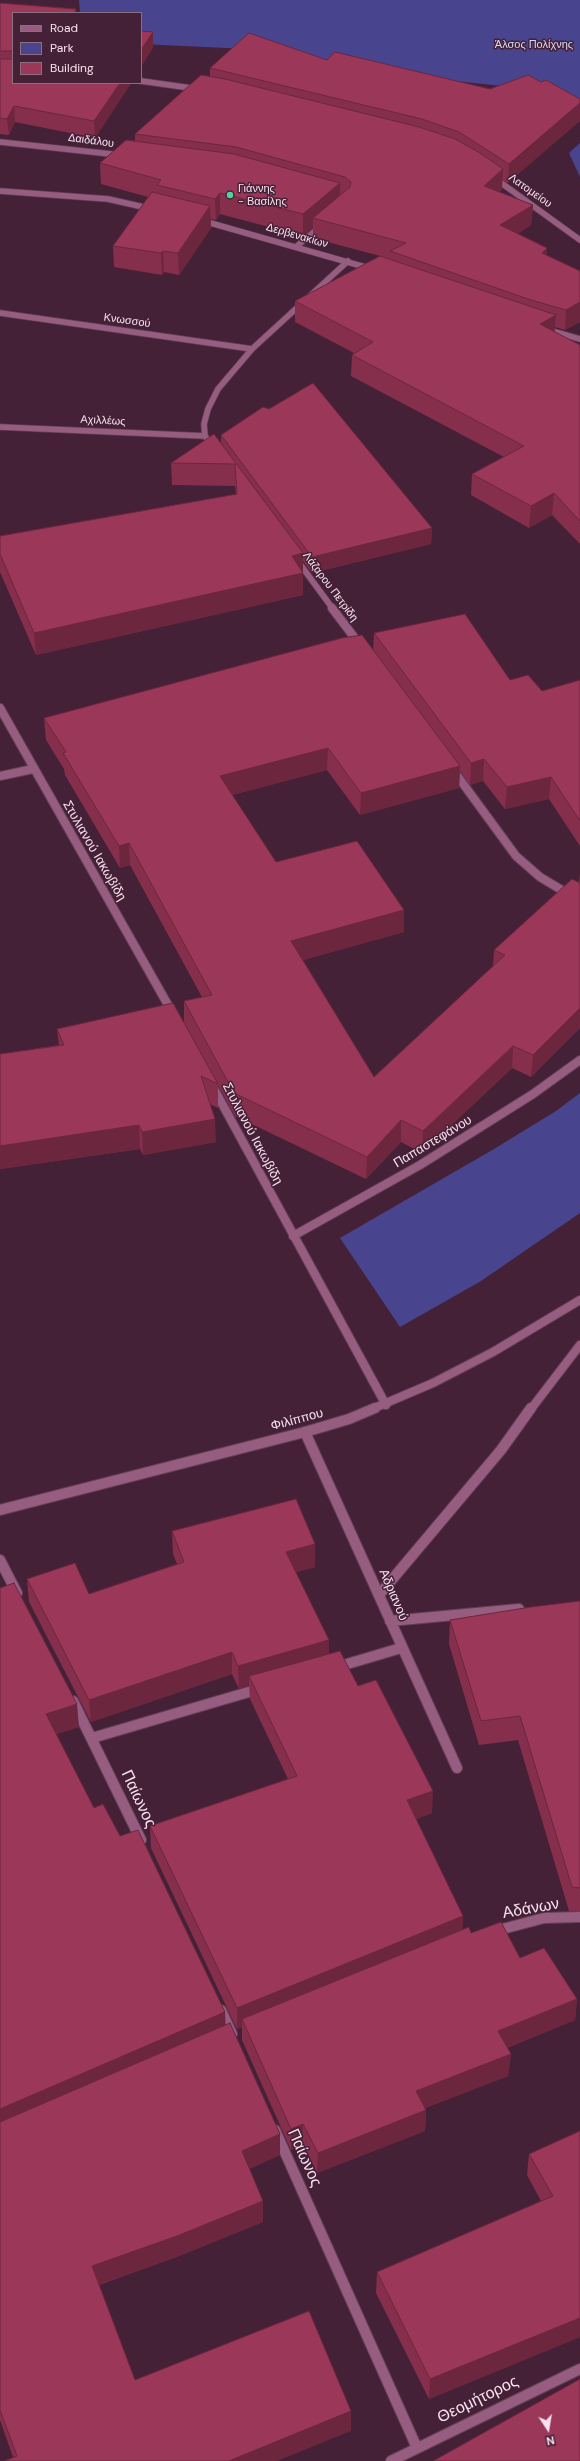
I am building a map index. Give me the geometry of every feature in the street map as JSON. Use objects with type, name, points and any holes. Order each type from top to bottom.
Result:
[{"type":"street","points":[[142,81],[205,90]]},
{"type":"street","name":"Δαιδάλου","points":[[0,142],[129,156]]},
{"type":"street","name":"Λατομείου","points":[[487,173],[580,240]]},
{"type":"street","points":[[0,191],[108,199],[162,211]]},
{"type":"street","name":"Δερβενακίων","points":[[192,218],[297,246],[378,271]]},
{"type":"street","points":[[297,246],[325,223]]},
{"type":"street","points":[[221,457],[205,436],[204,424],[208,409],[215,396],[239,362],[348,261]]},
{"type":"street","name":"Κνωσσού","points":[[0,314],[252,349]]},
{"type":"street","points":[[535,326],[580,339]]},
{"type":"street","name":"Αχιλλέως","points":[[0,427],[205,436]]},
{"type":"street","name":"Λάζαρου Πετρίδη","points":[[292,553],[363,649]]},
{"type":"street","name":"Στυλιανού Ιακωβίδη","points":[[0,708],[33,769],[178,1023]]},
{"type":"street","points":[[448,764],[516,856],[540,877],[580,901]]},
{"type":"street","points":[[0,776],[33,769]]},
{"type":"street","name":"Παπαστεφάνου","points":[[293,1236],[420,1165],[534,1094],[580,1060]]},
{"type":"street","name":"Στυλιανού Ιακωβίδη","points":[[208,1078],[386,1405]]},
{"type":"street","name":"Φιλίππου","points":[[0,1510],[305,1432],[386,1405],[493,1352],[580,1300]]},
{"type":"street","points":[[379,1595],[501,1450],[558,1371],[580,1345]]},
{"type":"street","name":"Αδριανού","points":[[305,1432],[379,1595],[401,1648],[457,1768]]},
{"type":"street","points":[[0,1560],[22,1603]]},
{"type":"street","points":[[390,1621],[533,1608]]},
{"type":"street","points":[[326,1670],[401,1648]]},
{"type":"street","points":[[92,1738],[266,1687]]},
{"type":"street","name":"Παίωνος","points":[[66,1688],[92,1738],[146,1852]]},
{"type":"street","name":"Αδάνων","points":[[486,1935],[500,1929],[544,1918],[580,1917]]},
{"type":"street","points":[[217,2002],[235,2039]]},
{"type":"street","name":"Παίωνος","points":[[272,2124],[417,2448]]},
{"type":"street","name":"Θεομήτορος","points":[[391,2461],[580,2369]]},
{"type":"green space","name":"Άλσος Πολίχνης","points":[[79,0],[580,0],[580,111],[560,92],[455,81],[356,64],[248,49],[142,44],[142,12],[80,12]]},
{"type":"green space","points":[[580,143],[580,177],[569,153]]},
{"type":"green space","points":[[580,1093],[580,1213],[481,1281],[400,1327],[340,1238],[494,1149],[556,1111]]},
{"type":"building","points":[[0,3],[76,9],[74,12],[12,12],[12,51],[0,51]]},
{"type":"building","points":[[142,31],[153,32],[142,48]]},
{"type":"building","points":[[249,33],[327,60],[335,52],[490,89],[528,75],[541,82],[546,80],[580,99],[580,103],[509,164],[459,132],[422,119],[210,68]]},
{"type":"building","points":[[0,59],[12,59],[12,84],[119,84],[94,121],[14,106],[7,119],[0,118]]},
{"type":"building","points":[[201,75],[225,79],[419,127],[455,139],[480,153],[503,169],[484,186],[533,205],[500,225],[547,248],[542,253],[580,271],[580,302],[566,310],[531,300],[390,251],[406,243],[313,218],[350,187],[351,182],[345,177],[236,147],[135,134]]},
{"type":"building","points":[[126,140],[234,154],[340,183],[303,214],[220,193],[215,199],[157,185],[161,180],[100,163]]},
{"type":"building","points":[[152,192],[210,206],[178,253],[163,251],[161,253],[113,246]]},
{"type":"building","points":[[380,256],[556,315],[540,324],[580,345],[580,521],[554,493],[531,506],[472,474],[524,446],[352,355],[373,342],[295,301]]},
{"type":"building","points":[[313,383],[432,528],[312,557],[221,435],[263,407],[269,409]]},
{"type":"building","points":[[214,434],[303,553],[292,556],[303,573],[34,633],[0,554],[0,536],[237,494],[235,464],[171,463]]},
{"type":"building","points":[[465,614],[510,680],[528,675],[542,691],[580,680],[580,821],[551,777],[507,787],[484,759],[471,763],[374,633]]},
{"type":"building","points":[[362,635],[460,766],[361,793],[328,748],[220,776],[276,862],[357,841],[404,910],[291,941],[374,1077],[505,955],[494,950],[572,879],[580,883],[580,1008],[533,1055],[513,1046],[423,1131],[401,1120],[367,1157],[234,1093],[184,1001],[212,995],[129,843],[119,846],[63,753],[66,752],[44,718],[342,638]]},
{"type":"building","points":[[173,1003],[218,1084],[201,1076],[215,1119],[142,1132],[139,1125],[0,1146],[0,1054],[64,1045],[57,1029]]},
{"type":"building","points":[[296,1499],[315,1544],[286,1552],[329,1640],[238,1666],[232,1652],[89,1700],[27,1579],[75,1563],[89,1594],[184,1562],[172,1531]]},
{"type":"building","points":[[14,1583],[77,1704],[46,1714],[94,1808],[103,1804],[120,1836],[138,1830],[225,2012],[0,2109],[0,1588]]},
{"type":"building","points":[[580,1601],[580,1888],[572,1887],[520,1716],[481,1721],[450,1620]]},
{"type":"building","points":[[340,1651],[358,1686],[376,1680],[433,1791],[407,1800],[463,1916],[237,2008],[150,1826],[297,1776],[249,1676]]},
{"type":"building","points":[[501,1922],[520,1958],[544,1948],[577,1999],[498,2031],[511,2054],[416,2091],[426,2110],[318,2153],[303,2124],[291,2129],[242,2019],[469,1927],[471,1933]]},
{"type":"building","points":[[230,2023],[280,2134],[242,2151],[263,2201],[177,2236],[92,2266],[135,2380],[309,2311],[351,2411],[229,2461],[4,2461],[17,2456],[0,2410],[0,2122]]},
{"type":"building","points":[[580,2131],[580,2318],[430,2379],[377,2272],[553,2196],[529,2154]]},
{"type":"building","points":[[580,2379],[580,2461],[433,2461]]},
{"type":"place","name":"Γιάννης - Βασίλης","points":[[230,195]]}]
